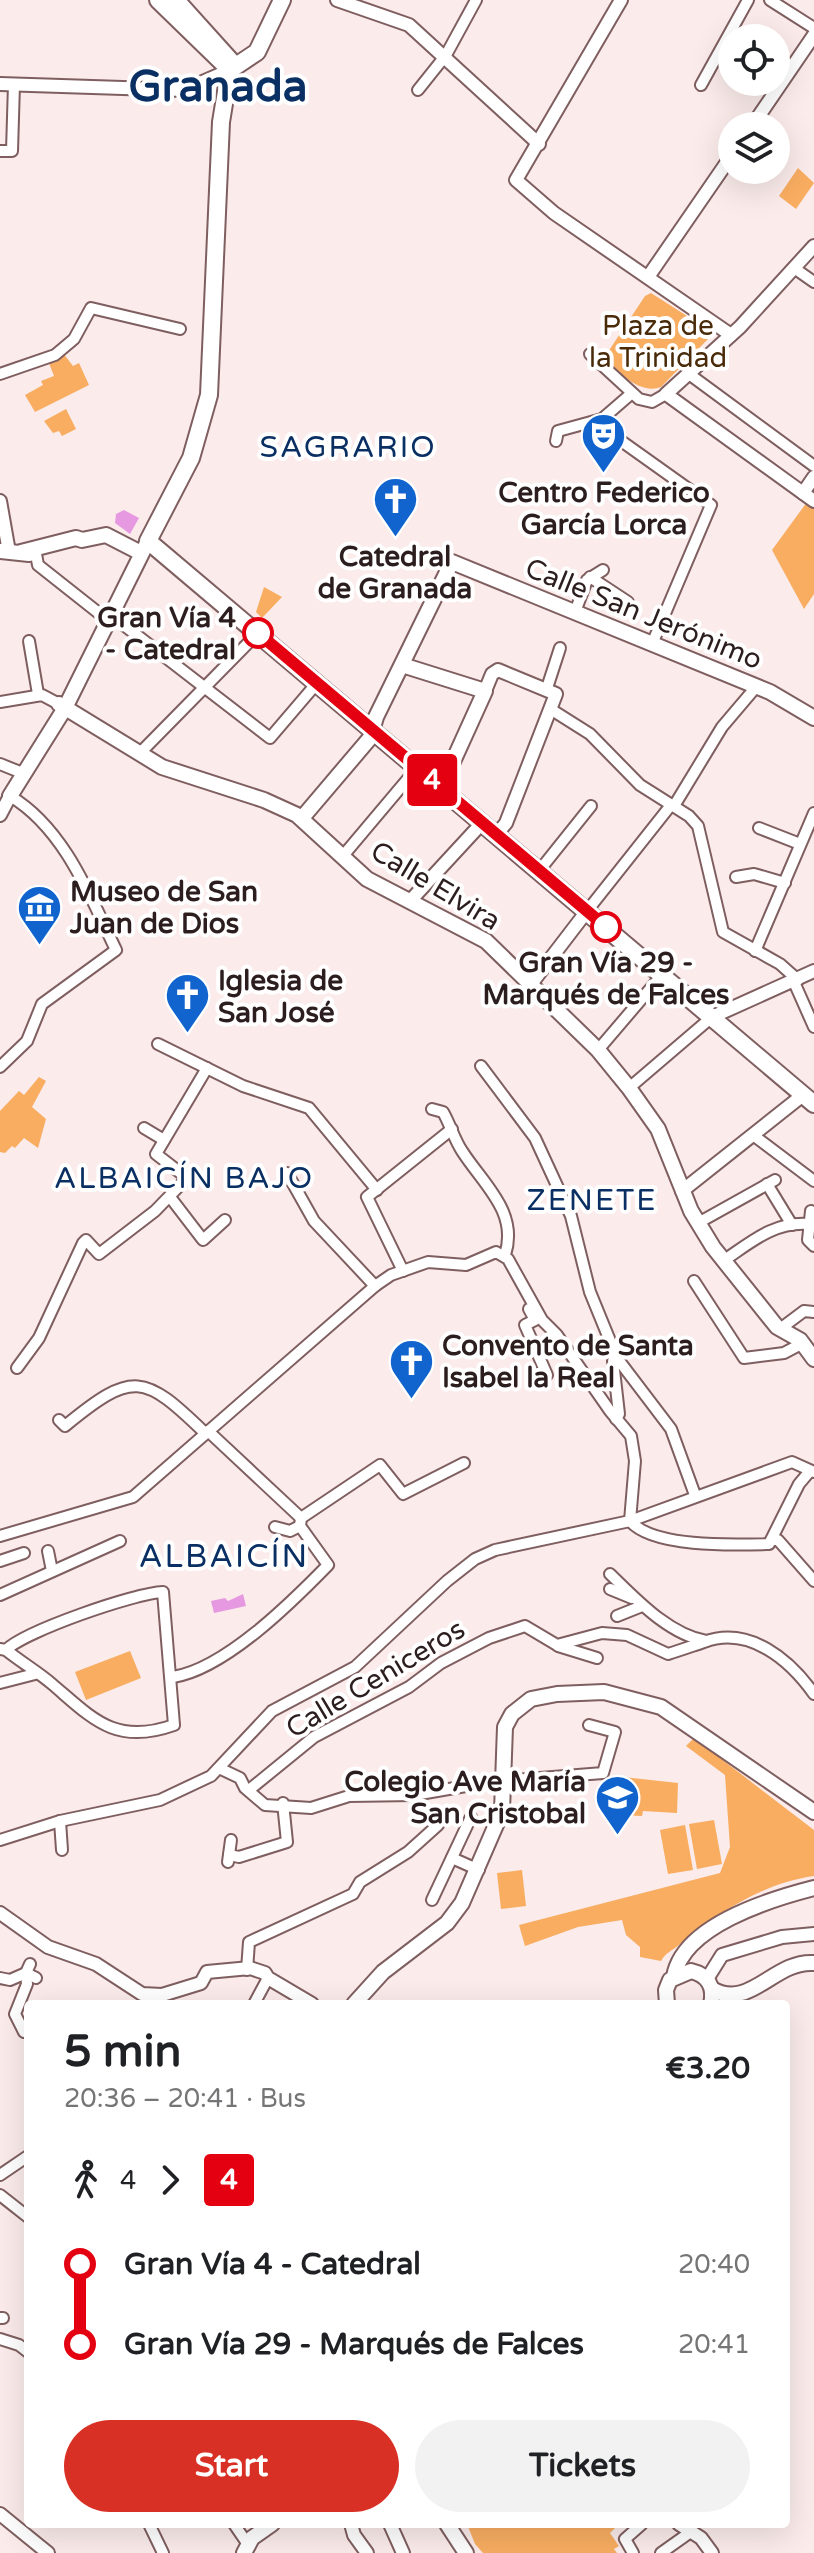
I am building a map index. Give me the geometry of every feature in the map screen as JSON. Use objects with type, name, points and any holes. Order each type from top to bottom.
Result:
[{"type":"main road","points":[[10,796],[62,706],[189,463],[208,400],[222,113],[230,70],[227,53],[158,0]]},
{"type":"main road","points":[[176,0],[208,41]]},
{"type":"main road","points":[[230,70],[250,59],[261,46],[282,0]]},
{"type":"main road","points":[[16,552],[76,538],[82,540],[106,535],[144,547],[258,633],[809,1100]]},
{"type":"main road","name":"Calle San Jerónimo","points":[[402,665],[452,562],[756,687],[814,718]]},
{"type":"main road","points":[[302,818],[370,738],[402,665],[485,691],[441,788]]},
{"type":"main road","points":[[10,796],[20,772],[62,706]]},
{"type":"main road","name":"Calle Elvira","points":[[62,706],[139,754],[187,778],[264,800],[302,818],[367,879],[486,941],[598,1050],[629,1088],[658,1129],[682,1191],[723,1261],[780,1329],[803,1343],[814,1359]]},
{"type":"main road","points":[[358,2000],[393,1963],[447,1923],[462,1903],[501,1816],[504,1782],[502,1738],[516,1710],[544,1696],[604,1692],[644,1700],[675,1715],[814,1812]]},
{"type":"main road","points":[[667,2000],[666,1990],[683,1952],[707,1932],[773,1899],[814,1888]]},
{"type":"main road","points":[[707,1932],[693,1957],[707,1986]]},
{"type":"main road","points":[[674,1977],[686,1971],[707,1986],[729,1996],[742,1995],[796,1963],[814,1963]]},
{"type":"main road","points":[[753,2000],[770,1977]]},
{"type":"main road","points":[[246,2548],[268,2528]]},
{"type":"main road","points":[[450,2528],[466,2553]]},
{"type":"street","points":[[337,0],[409,25],[539,144]]},
{"type":"street","points":[[418,90],[444,58],[476,0]]},
{"type":"street","points":[[621,0],[516,180],[554,213],[731,335]]},
{"type":"street","points":[[701,85],[748,0]]},
{"type":"street","points":[[777,2],[814,28]]},
{"type":"street","points":[[762,112],[814,35]]},
{"type":"street","points":[[0,151],[12,151],[7,84],[192,89],[230,70]]},
{"type":"street","points":[[648,277],[718,175]]},
{"type":"street","points":[[590,354],[632,393],[652,402],[666,394],[731,335],[814,246]]},
{"type":"street","points":[[794,268],[814,282]]},
{"type":"street","points":[[0,374],[55,355],[74,339],[91,308],[180,329]]},
{"type":"street","points":[[689,374],[814,466]]},
{"type":"street","points":[[557,436],[599,421],[632,393]]},
{"type":"street","points":[[666,394],[814,501]]},
{"type":"street","points":[[599,421],[603,428],[711,505],[652,644]]},
{"type":"street","points":[[803,493],[814,477]]},
{"type":"street","points":[[0,501],[16,552],[38,565],[270,738],[317,683]]},
{"type":"street","points":[[575,612],[590,577],[603,570]]},
{"type":"street","points":[[590,577],[628,602]]},
{"type":"street","points":[[139,754],[258,633]]},
{"type":"street","points":[[29,641],[38,694]]},
{"type":"street","points":[[550,689],[560,648]]},
{"type":"street","points":[[485,691],[492,674],[498,670],[550,689],[556,700],[506,823],[496,835]]},
{"type":"street","points":[[531,984],[672,806],[722,727],[756,687]]},
{"type":"street","points":[[0,702],[38,694],[62,706]]},
{"type":"street","points":[[552,710],[590,734],[640,785],[698,826],[723,932],[780,964],[796,981],[814,1027]]},
{"type":"street","points":[[0,764],[20,772]]},
{"type":"street","points":[[342,857],[417,768]]},
{"type":"street","points":[[0,815],[10,796],[21,802],[57,840],[91,896],[116,950],[42,1004],[27,1041],[0,1067]]},
{"type":"street","points":[[539,871],[591,806]]},
{"type":"street","points":[[755,951],[814,813]]},
{"type":"street","points":[[410,901],[482,823]]},
{"type":"street","points":[[759,828],[800,844]]},
{"type":"street","points":[[736,877],[754,874],[785,883]]},
{"type":"street","points":[[629,1088],[712,1017],[814,971]]},
{"type":"street","points":[[598,1050],[662,975]]},
{"type":"street","points":[[158,1044],[243,1086],[309,1108],[372,1193],[402,1270]]},
{"type":"street","points":[[481,1066],[520,1113],[551,1170],[571,1216],[590,1292],[617,1358],[671,1429],[695,1495]]},
{"type":"street","points":[[17,1368],[39,1338],[59,1290],[86,1240],[99,1254],[170,1197],[187,1178],[156,1154],[207,1068]]},
{"type":"street","points":[[682,1191],[753,1135],[809,1100]]},
{"type":"street","points":[[432,1109],[443,1112],[460,1147],[496,1195],[504,1212],[510,1241],[505,1255]]},
{"type":"street","points":[[144,1128],[164,1140]]},
{"type":"street","points":[[372,1193],[452,1129]]},
{"type":"street","points":[[753,1135],[814,1181]]},
{"type":"street","points":[[287,1173],[314,1221],[375,1286]]},
{"type":"street","points":[[698,1223],[771,1182],[792,1225]]},
{"type":"street","points":[[170,1197],[203,1240],[225,1220]]},
{"type":"street","points":[[811,1211],[808,1240],[814,1246]]},
{"type":"street","points":[[723,1261],[757,1236],[792,1225],[809,1224]]},
{"type":"street","points":[[0,1536],[133,1497],[391,1275],[428,1262],[471,1264],[496,1252],[505,1255],[542,1320],[557,1335],[616,1419],[630,1433],[634,1453],[630,1521],[641,1533],[709,1544],[769,1544],[774,1540],[799,1483],[812,1471],[792,1462],[630,1521],[495,1550],[475,1559],[355,1667],[272,1711],[222,1775]]},
{"type":"street","points":[[516,1274],[512,1276],[535,1320],[525,1325],[547,1375]]},
{"type":"street","points":[[694,1281],[744,1358],[784,1353],[803,1343]]},
{"type":"street","points":[[780,1329],[804,1311],[814,1312]]},
{"type":"street","points":[[616,1419],[619,1414],[613,1361],[617,1358]]},
{"type":"street","points":[[59,1420],[65,1426],[95,1402],[139,1385],[149,1386],[170,1399],[301,1522],[328,1565],[274,1620],[189,1673],[173,1677]]},
{"type":"street","points":[[275,1527],[290,1531],[380,1465],[403,1494],[464,1463]]},
{"type":"street","points":[[774,1540],[778,1540],[809,1571],[814,1581]]},
{"type":"street","points":[[0,1595],[120,1541]]},
{"type":"street","points":[[48,1551],[52,1571]]},
{"type":"street","points":[[0,1561],[24,1553]]},
{"type":"street","points":[[610,1574],[638,1602]]},
{"type":"street","points":[[610,1589],[638,1602],[692,1639],[742,1641],[769,1648],[796,1669],[814,1694]]},
{"type":"street","points":[[163,1592],[173,1677],[174,1725],[151,1730],[108,1728],[95,1722],[6,1648],[127,1599],[163,1592]]},
{"type":"street","points":[[617,1616],[638,1602]]},
{"type":"street","name":"Calle Ceniceros","points":[[249,1790],[314,1737],[409,1687],[441,1663],[489,1638],[525,1626],[557,1645],[597,1658]]},
{"type":"street","points":[[557,1645],[602,1633],[627,1635],[668,1654],[706,1641]]},
{"type":"street","points":[[0,1683],[35,1674]]},
{"type":"street","points":[[0,1840],[60,1821],[167,1796],[222,1775],[240,1778],[265,1805],[283,1803],[311,1808],[349,1796],[414,1795],[504,1782],[603,1773],[615,1732],[589,1725]]},
{"type":"street","points":[[231,1840],[228,1858],[287,1842],[283,1803]]},
{"type":"street","points":[[432,1900],[471,1817]]},
{"type":"street","points":[[247,1970],[249,1942],[344,1899],[360,1882],[408,1852],[438,1825],[436,1820]]},
{"type":"street","points":[[60,1821],[62,1850]]},
{"type":"street","points":[[452,1858],[476,1868]]},
{"type":"street","points":[[0,1913],[48,1947],[96,1964],[140,1999],[201,1983],[207,1972],[247,1970],[265,1973],[268,1978],[305,2000]]},
{"type":"street","points":[[707,1986],[722,1955],[782,1937],[814,1934]]},
{"type":"street","points":[[0,1978],[10,1980],[30,1972],[15,2014],[24,2032]]},
{"type":"street","points":[[256,2000],[268,1978]]},
{"type":"street","points":[[0,2175],[24,2159]]},
{"type":"street","points":[[0,2195],[24,2214]]},
{"type":"street","points":[[0,2339],[24,2349]]},
{"type":"street","points":[[0,2514],[48,2553]]},
{"type":"street","points":[[151,2528],[163,2553]]},
{"type":"street","points":[[236,2528],[246,2548]]},
{"type":"street","points":[[352,2528],[367,2553]]},
{"type":"street","points":[[392,2528],[403,2553]]},
{"type":"street","points":[[633,2553],[625,2539],[637,2528]]},
{"type":"street","points":[[686,2528],[712,2553]]},
{"type":"street","points":[[661,2553],[692,2531]]},
{"type":"green space","points":[[798,168],[814,183],[796,209],[779,196]]},
{"type":"green space","name":"Plaza de la Trinidad","points":[[651,293],[709,330],[711,336],[661,387],[653,389],[629,380],[606,355],[645,296]]},
{"type":"green space","points":[[63,353],[73,366],[79,363],[89,385],[35,412],[25,395],[43,385],[41,381],[54,376],[49,363]]},
{"type":"green space","points":[[66,409],[76,429],[62,436],[59,431],[53,433],[44,421]]},
{"type":"green space","points":[[807,502],[814,507],[814,594],[804,609],[772,550]]},
{"type":"green space","points":[[264,587],[282,597],[262,618],[256,612]]},
{"type":"green space","points":[[39,1077],[46,1081],[32,1107],[46,1119],[38,1148],[24,1138],[15,1148],[12,1146],[5,1153],[0,1152],[0,1111],[19,1091],[24,1095]]},
{"type":"green space","points":[[130,1651],[141,1678],[86,1700],[75,1672]]},
{"type":"green space","points":[[694,1738],[814,1830],[814,1876],[777,1885],[742,1901],[694,1933],[661,1961],[640,1957],[640,1947],[626,1935],[622,1920],[578,1927],[525,1946],[519,1925],[720,1873],[730,1847],[725,1775],[686,1746]]},
{"type":"green space","points":[[623,1777],[678,1783],[677,1813],[643,1811],[642,1816],[621,1815],[617,1811],[619,1780]]},
{"type":"green space","points":[[714,1820],[722,1864],[697,1869],[689,1824]]},
{"type":"green space","points":[[685,1825],[693,1870],[668,1874],[660,1830]]},
{"type":"green space","points":[[522,1870],[526,1906],[501,1909],[497,1873]]},
{"type":"green space","points":[[469,2528],[615,2528],[610,2533],[619,2546],[614,2549],[617,2553],[483,2553],[475,2544]]},
{"type":"shaded area","points":[[124,510],[139,518],[130,534],[115,523],[116,514]]},
{"type":"shaded area","points":[[243,1594],[246,1606],[214,1613],[211,1601],[225,1598],[228,1601]]},
{"type":"bus line","name":"4","points":[[258,633],[606,927]]},
{"type":"place","name":"Centro Federico García Lorca","points":[[604,474]]},
{"type":"place","name":"Catedral de Granada","points":[[395,538]]},
{"type":"place","name":"Gran Vía 4 - Catedral","points":[[258,633]]},
{"type":"place","name":"Gran Vía 29 - Marqués de Falces","points":[[606,927]]},
{"type":"place","name":"Museo de San Juan de Dios","points":[[39,946]]},
{"type":"place","name":"Iglesia de San José","points":[[187,1035]]},
{"type":"place","name":"Convento de Santa Isabel la Real","points":[[411,1400]]},
{"type":"place","name":"Colegio Ave María San Cristobal","points":[[617,1836]]},
{"type":"district","name":"Granada","points":[[218,86]]},
{"type":"district","name":"SAGRARIO","points":[[348,447]]},
{"type":"district","name":"ALBAICÍN BAJO","points":[[184,1178]]},
{"type":"district","name":"ZENETE","points":[[592,1200]]},
{"type":"district","name":"ALBAICÍN","points":[[224,1556]]}]
